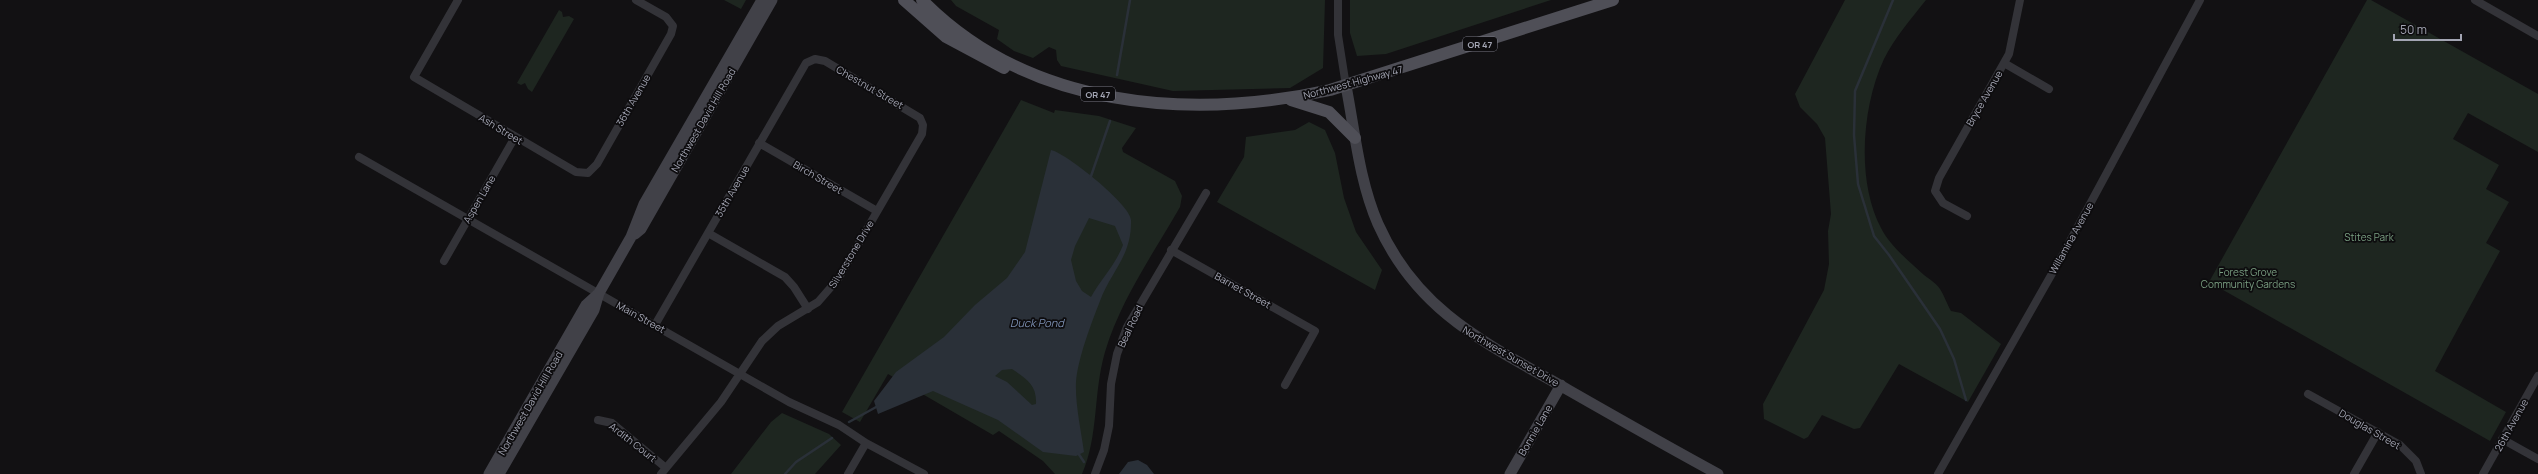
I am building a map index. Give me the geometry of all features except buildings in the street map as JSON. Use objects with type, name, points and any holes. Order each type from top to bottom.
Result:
[{"type":"main road","name":"Northwest Highway 47","points":[[904,0],[946,37],[982,58],[1007,70],[1017,69]]},
{"type":"main road","name":"Northwest Highway 47","points":[[922,0],[977,46],[1017,69],[1038,78],[1088,92],[1154,102],[1223,105],[1288,99],[1346,86],[1612,0]]},
{"type":"main road","points":[[1288,99],[1329,112],[1355,138]]},
{"type":"street","name":"Ash Street","points":[[458,0],[414,77],[576,172],[590,171]]},
{"type":"street","name":"36th Avenue","points":[[590,171],[633,101],[673,26],[666,17],[636,0]]},
{"type":"street","name":"Northwest David Hill Road","points":[[499,474],[594,310],[599,293],[631,237],[644,204],[762,0]]},
{"type":"street","name":"Northwest David Hill Road","points":[[631,237],[641,229],[772,0]]},
{"type":"street","points":[[1338,0],[1338,35],[1346,86]]},
{"type":"street","name":"Bryce Avenue","points":[[1967,216],[1943,203],[1935,191],[1939,178],[2012,47],[2020,0]]},
{"type":"street","name":"Willamina Avenue","points":[[1938,474],[2062,256],[2200,0]]},
{"type":"street","points":[[2475,0],[2538,36]]},
{"type":"street","name":"Chestnut Street","points":[[812,60],[824,61],[915,113],[923,123]]},
{"type":"street","name":"35th Avenue","points":[[655,325],[804,66],[812,60]]},
{"type":"street","points":[[2004,63],[2049,89]]},
{"type":"street","name":"Northwest Sunset Drive","points":[[1346,86],[1365,188],[1371,208],[1387,241],[1415,284],[1439,310],[1470,334],[1718,474]]},
{"type":"street","name":"Silverstone Drive","points":[[664,471],[718,406],[762,341],[774,329],[808,309],[824,296],[838,279],[922,134],[923,123]]},
{"type":"street","name":"Aspen Lane","points":[[444,261],[515,137]]},
{"type":"street","name":"Birch Street","points":[[759,143],[877,211]]},
{"type":"street","name":"Main Street","points":[[359,157],[790,402],[839,425],[866,443],[924,474]]},
{"type":"street","name":"Beal Road","points":[[1095,474],[1104,450],[1109,426],[1111,384],[1117,354],[1127,327],[1206,192]]},
{"type":"street","points":[[708,233],[785,277],[794,287],[808,309]]},
{"type":"street","name":"Barnet Street","points":[[1171,250],[1315,331],[1285,385]]},
{"type":"street","name":"Northwest David Hill Road","points":[[489,474],[586,306],[599,293]]},
{"type":"street","name":"26th Avenue","points":[[2483,474],[2538,376]]},
{"type":"street","name":"Bonnie Lane","points":[[1510,474],[1560,385]]},
{"type":"street","name":"Douglas Street","points":[[2308,394],[2378,432],[2409,452],[2421,474]]},
{"type":"street","name":"Ardith Court","points":[[598,420],[612,423],[664,471]]},
{"type":"street","points":[[2354,474],[2378,432]]},
{"type":"street","points":[[2502,439],[2538,459]]},
{"type":"street","points":[[848,474],[866,443]]},
{"type":"green space","points":[[724,0],[746,0],[741,9]]},
{"type":"green space","points":[[951,0],[1325,0],[1323,68],[1290,88],[1173,91],[1061,66],[1057,60],[1056,50],[1049,47],[1033,58],[1014,51],[997,39],[999,30],[956,6]]},
{"type":"green space","points":[[1350,0],[1551,0],[1386,54],[1357,56],[1350,33]]},
{"type":"green space","points":[[1845,0],[1926,0],[1893,43],[1884,59],[1877,78],[1867,121],[1865,144],[1865,166],[1868,188],[1873,209],[1881,228],[1889,241],[1906,259],[1938,287],[1951,311],[1961,313],[2001,344],[1968,402],[1899,364],[1860,428],[1854,429],[1822,415],[1808,437],[1804,439],[1764,419],[1763,404],[1824,290],[1829,264],[1828,231],[1831,214],[1825,138],[1817,124],[1800,107],[1795,94]]},
{"type":"green space","name":"Stites Park","points":[[2367,0],[2371,0],[2538,94],[2538,152],[2468,113],[2453,139],[2499,165],[2486,189],[2509,202],[2486,243],[2500,251],[2435,371],[2506,412],[2490,441],[2209,282]]},
{"type":"green space","points":[[559,10],[562,12],[563,17],[569,16],[574,19],[532,92],[528,89],[525,83],[521,85],[517,83]]},
{"type":"green space","points":[[1021,100],[1054,113],[1055,110],[1099,116],[1136,128],[1122,148],[1123,152],[1175,181],[1182,196],[1180,207],[1128,296],[1111,333],[1101,367],[1094,429],[1082,474],[1055,474],[1043,461],[999,431],[993,435],[888,374],[860,422],[842,412]]},
{"type":"green space","points":[[1309,122],[1325,130],[1335,153],[1344,198],[1356,232],[1382,270],[1375,290],[1217,202],[1244,157],[1246,137],[1295,130]]},
{"type":"green space","points":[[782,413],[829,434],[841,445],[815,474],[731,474],[771,422]]},
{"type":"water","name":"Duck Pond","points":[[1051,150],[1070,160],[1097,180],[1121,203],[1131,220],[1130,233],[1125,254],[1100,301],[1079,362],[1076,382],[1076,399],[1084,452],[1076,456],[1043,452],[998,420],[933,391],[878,414],[874,401],[896,372],[944,337],[975,305],[1007,278],[1025,252]],"holes":[[[1089,218],[1115,226],[1123,245],[1116,259],[1091,297],[1082,291],[1076,281],[1071,260],[1075,246]],[[1012,369],[1026,379],[1033,387],[1036,397],[1036,404],[1032,405],[1007,382],[995,376],[1002,370]]]},
{"type":"water","points":[[1138,460],[1147,465],[1154,474],[1119,474],[1128,462]]},
{"type":"waterway","points":[[1117,75],[1130,0]]},
{"type":"waterway","points":[[1893,0],[1855,91],[1854,135],[1858,184],[1874,236],[1889,255],[1940,329],[1954,359],[1966,400]]},
{"type":"waterway","points":[[1090,179],[1110,121]]},
{"type":"waterway","points":[[849,422],[878,406]]},
{"type":"waterway","points":[[785,474],[796,462],[832,438]]},
{"type":"waterway","points":[[1078,453],[1084,462]]},
{"type":"park label","name":"Forest Grove Community Gardens","points":[[2248,278]]}]
